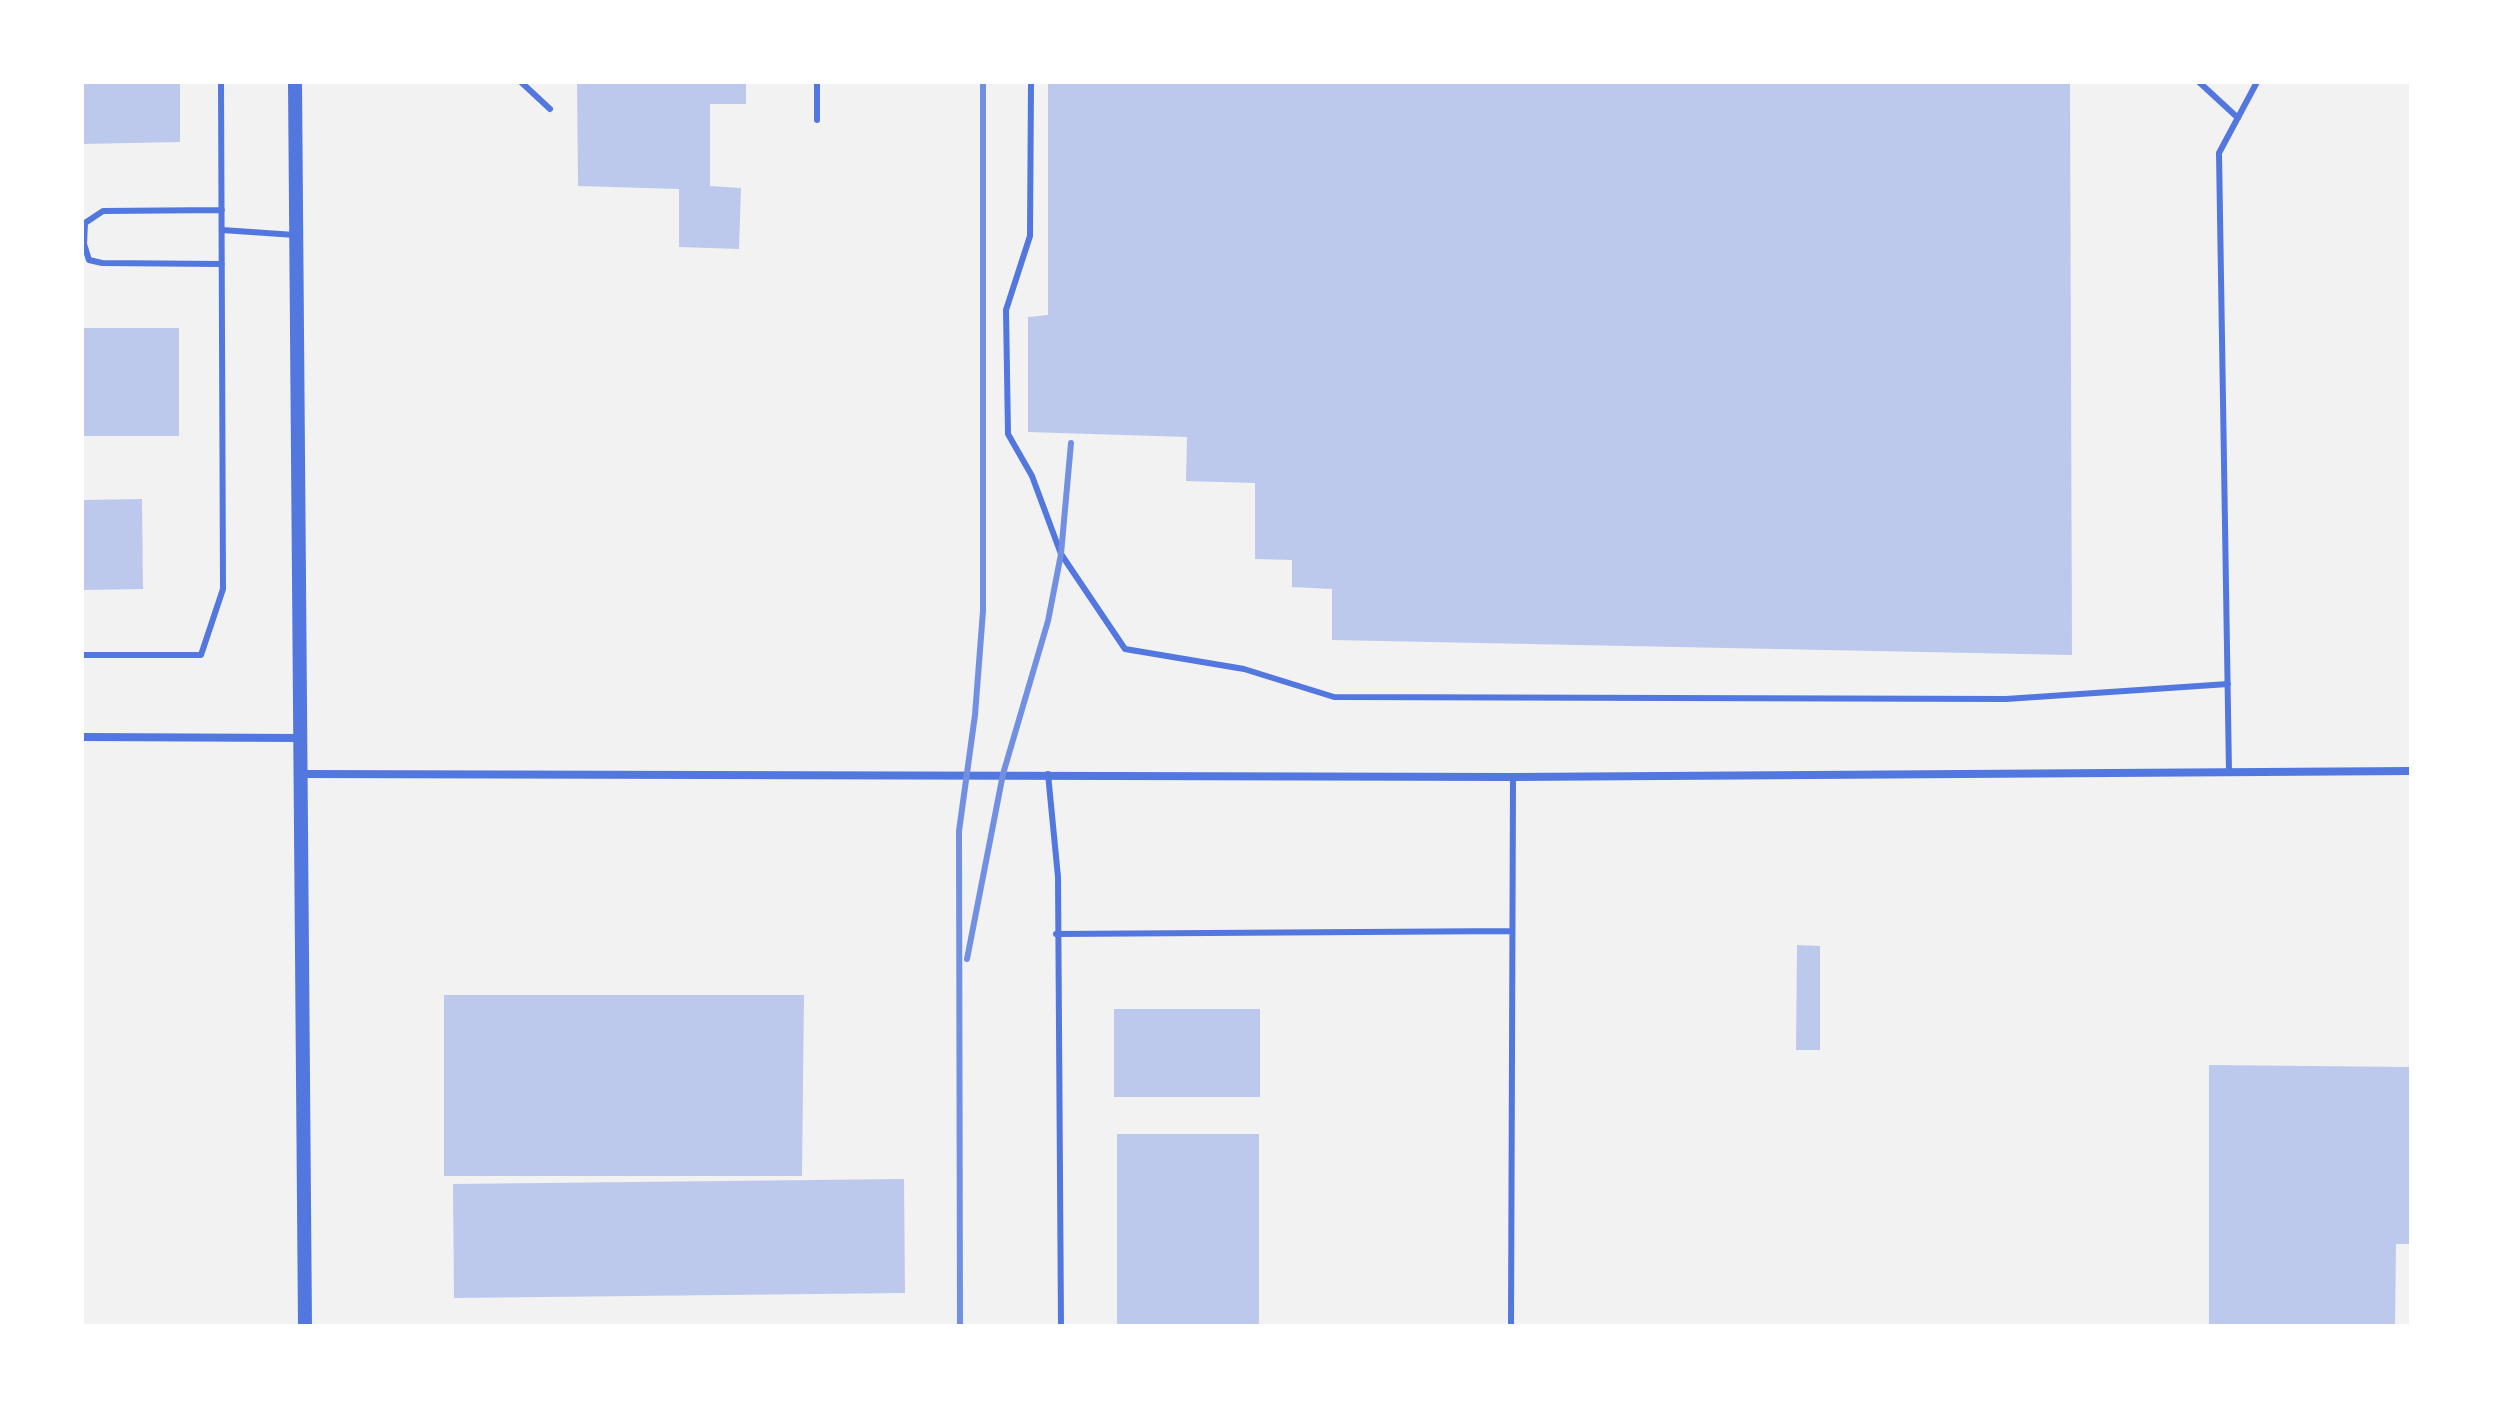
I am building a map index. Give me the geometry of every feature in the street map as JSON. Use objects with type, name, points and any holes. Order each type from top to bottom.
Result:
[{"type":"street","points":[[295,82],[305,1326]]},
{"type":"street","points":[[82,737],[302,738]]},
{"type":"street","points":[[302,774],[1513,777],[2411,771]]},
{"type":"lane","points":[[82,655],[201,655],[223,589],[221,82]]},
{"type":"lane","points":[[521,82],[550,109]]},
{"type":"lane","points":[[817,82],[817,120]]},
{"type":"lane","points":[[1031,82],[1030,236],[1006,310],[1008,434],[1032,476],[1061,554],[1125,649],[1244,669],[1334,697],[2006,699],[2228,684]]},
{"type":"lane","points":[[2199,82],[2238,118]]},
{"type":"lane","points":[[2229,772],[2219,153],[2257,82]]},
{"type":"lane","points":[[222,210],[103,211],[85,223],[84,244],[89,260],[102,263],[222,264]]},
{"type":"lane","points":[[222,230],[296,235]]},
{"type":"lane","points":[[1048,774],[1058,877],[1061,1326]]},
{"type":"lane","points":[[1511,1326],[1513,777]]},
{"type":"lane","points":[[1056,934],[1512,931]]},
{"type":"building","points":[[82,82],[180,82],[180,142],[82,144]]},
{"type":"building","points":[[577,82],[746,82],[746,104],[710,104],[710,186],[741,188],[739,249],[679,247],[679,189],[578,186]]},
{"type":"building","points":[[1048,82],[2070,82],[2072,655],[1332,640],[1332,589],[1292,587],[1292,560],[1255,559],[1255,483],[1186,481],[1187,437],[1028,432],[1028,317],[1048,315]]},
{"type":"building","points":[[82,328],[179,328],[179,436],[82,436]]},
{"type":"building","points":[[142,499],[143,589],[82,590],[82,500]]},
{"type":"building","points":[[1797,945],[1820,946],[1820,1050],[1796,1050]]},
{"type":"building","points":[[444,995],[804,995],[802,1176],[444,1176]]},
{"type":"building","points":[[1114,1009],[1260,1009],[1260,1097],[1114,1097]]},
{"type":"building","points":[[2209,1065],[2411,1067],[2411,1244],[2396,1244],[2395,1326],[2209,1326]]},
{"type":"building","points":[[1117,1134],[1259,1134],[1259,1326],[1117,1326]]},
{"type":"building","points":[[904,1179],[905,1293],[454,1298],[453,1184]]},
{"type":"railway","points":[[960,1326],[959,831],[975,715],[983,611],[983,82]]},
{"type":"railway","points":[[967,959],[1003,774],[1048,621],[1061,554],[1071,443]]}]
